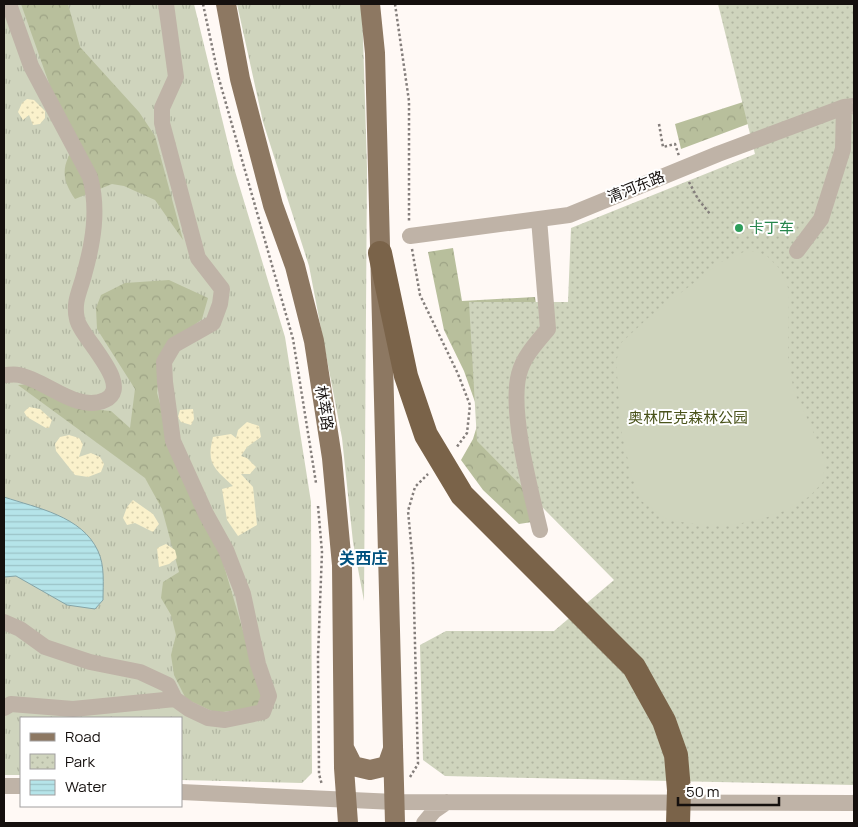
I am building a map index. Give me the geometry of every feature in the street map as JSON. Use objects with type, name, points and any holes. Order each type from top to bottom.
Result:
[{"type":"highway","points":[[380,253],[406,376],[426,435],[462,495],[634,667],[664,720],[676,755],[679,790],[678,823]]},
{"type":"main road","name":"林萃路","points":[[226,4],[244,97],[272,205],[295,266],[312,332],[328,429],[342,565],[344,748],[348,823]]},
{"type":"main road","points":[[370,4],[375,53],[395,823]]},
{"type":"main road","points":[[344,748],[354,766],[370,770],[387,766],[393,748]]},
{"type":"street","points":[[4,375],[19,375],[90,404],[106,400],[113,391],[113,378],[77,322],[74,303],[93,240],[95,194],[90,177],[32,66],[9,4]]},
{"type":"street","points":[[4,622],[20,629],[45,647],[90,662],[140,672],[168,685],[175,699],[189,709],[208,718],[225,720],[263,712],[269,696],[258,664],[243,594],[226,550],[206,514],[173,441],[164,362],[174,346],[213,323],[220,304],[222,289],[198,258],[162,123],[162,108],[176,77],[166,4]]},
{"type":"street","points":[[797,250],[821,219],[843,149],[849,107]]},
{"type":"street","name":"清河东路","points":[[410,236],[569,215],[682,168],[849,107]]},
{"type":"street","points":[[539,219],[548,330],[531,348],[519,374],[516,410],[540,530]]},
{"type":"street","points":[[4,708],[11,704],[73,709],[175,699]]},
{"type":"street","points":[[4,786],[20,786]]},
{"type":"street","points":[[182,792],[326,797],[395,802],[854,803]]},
{"type":"street","points":[[424,823],[434,811],[447,802]]},
{"type":"path","points":[[203,4],[219,79],[293,339],[317,488]]},
{"type":"path","points":[[658,124],[663,147],[675,144],[682,168],[698,199],[710,214]]},
{"type":"path","points":[[318,497],[322,552],[318,656],[319,774],[326,797]]},
{"type":"green space","points":[[4,4],[194,4],[234,168],[285,337],[311,502],[312,773],[302,783],[182,780],[182,717],[20,717],[20,775],[4,775]]},
{"type":"green space","points":[[21,4],[68,4],[80,47],[139,112],[155,136],[183,240],[155,200],[124,186],[112,184],[75,199],[66,182],[65,169],[69,155],[78,139],[51,89]]},
{"type":"green space","points":[[237,4],[362,4],[367,168],[364,601],[353,542],[342,438],[309,266],[263,122]]},
{"type":"green space","name":"奥林匹克森林公园","points":[[718,4],[854,4],[854,785],[445,776],[423,760],[420,645],[446,631],[554,631],[614,580],[477,441],[469,302],[568,302],[571,228],[755,154]]},
{"type":"green space","points":[[802,83],[801,104],[681,149],[675,124]]},
{"type":"green space","points":[[453,248],[462,301],[535,297],[539,327],[532,522],[519,524],[483,490],[461,460],[473,439],[480,416],[464,371],[444,330],[428,252]]},
{"type":"green space","points":[[748,250],[766,255],[780,269],[789,290],[788,358],[794,392],[825,461],[823,482],[810,496],[789,509],[765,518],[733,525],[701,525],[668,520],[640,500],[631,473],[622,435],[616,362],[621,343],[648,318],[721,262]]},
{"type":"green space","points":[[169,280],[208,298],[202,319],[162,351],[157,393],[181,477],[220,552],[262,696],[258,707],[216,713],[186,699],[174,675],[171,655],[176,635],[171,615],[161,598],[163,582],[179,572],[162,509],[145,478],[18,385],[31,384],[78,408],[111,411],[130,428],[135,389],[97,329],[96,308],[101,295],[125,283]]},
{"type":"sand","points":[[27,99],[34,100],[45,111],[45,118],[40,124],[33,125],[29,115],[23,120],[18,112],[22,103]]},
{"type":"sand","points":[[29,407],[40,409],[52,420],[49,428],[27,417],[24,412]]},
{"type":"sand","points":[[193,409],[194,419],[191,425],[181,422],[178,417],[180,410]]},
{"type":"sand","points":[[247,422],[259,426],[261,437],[247,447],[241,456],[247,458],[256,467],[250,474],[241,474],[253,487],[257,525],[238,536],[227,520],[222,489],[233,486],[216,470],[210,454],[213,437],[231,434],[236,438],[238,430]]},
{"type":"sand","points":[[69,435],[79,438],[83,444],[79,457],[91,453],[100,457],[104,464],[101,472],[88,477],[75,475],[56,451],[55,444],[60,437]]},
{"type":"sand","points":[[133,500],[153,514],[159,524],[153,532],[135,523],[127,525],[123,518],[127,507]]},
{"type":"sand","points":[[166,544],[175,550],[177,558],[169,564],[159,567],[157,548]]},
{"type":"water","points":[[4,497],[70,521],[91,539],[102,563],[103,575],[103,600],[95,609],[67,605],[16,576],[4,577]]},
{"type":"place","name":"卡丁车","points":[[739,228]]},
{"type":"district","name":"关西庄","points":[[363,558]]}]
